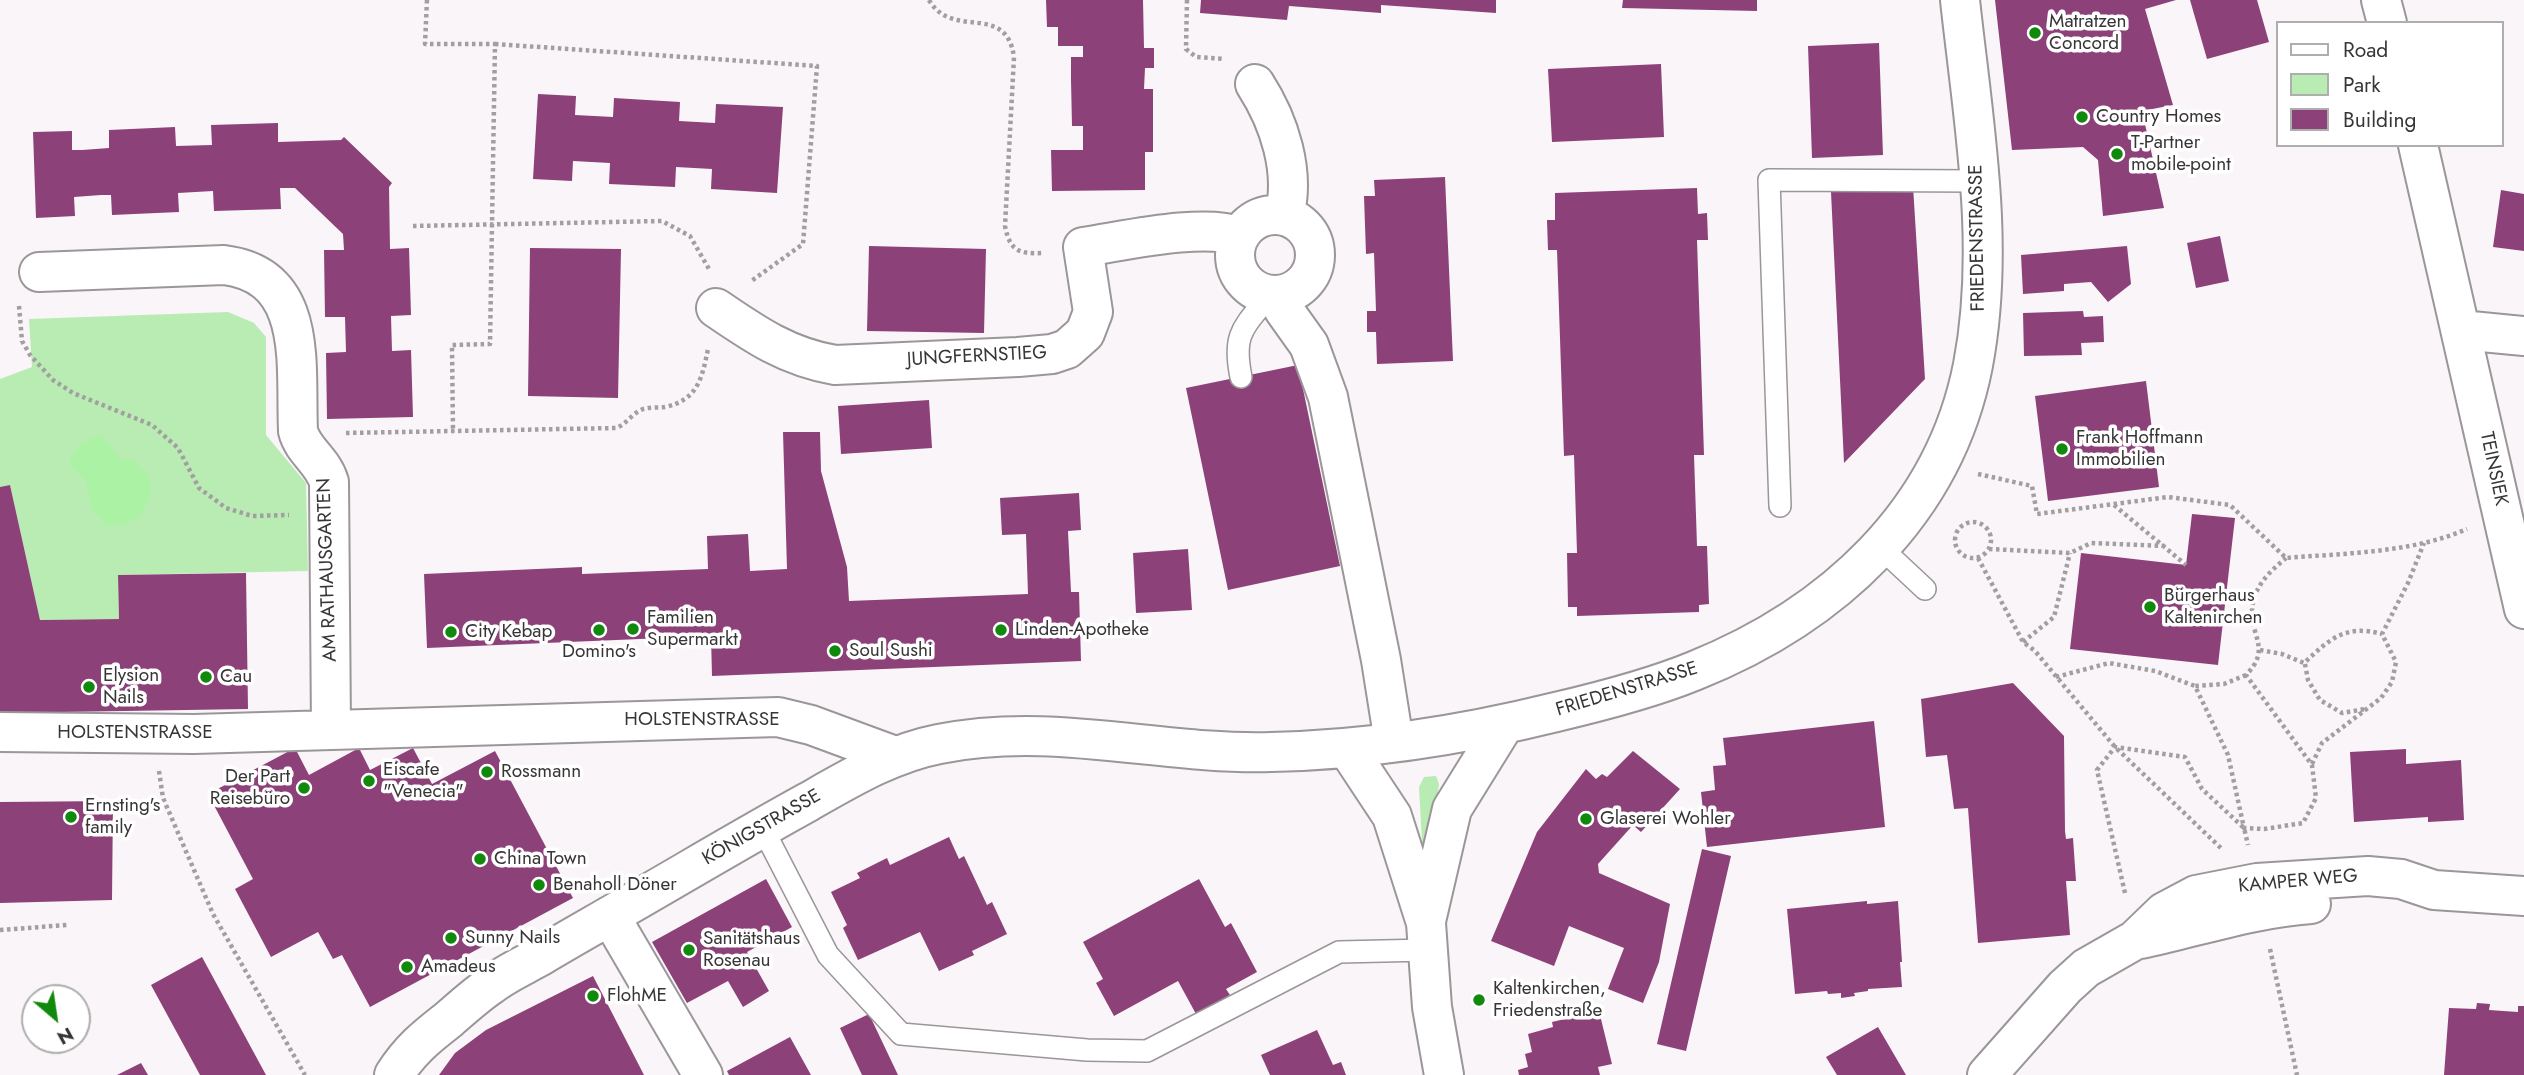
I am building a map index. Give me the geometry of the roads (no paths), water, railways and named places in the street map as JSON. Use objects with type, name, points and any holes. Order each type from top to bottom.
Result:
[{"type":"street","name":"FRIEDENSTRASSE","points":[[1394,742],[1504,725],[1647,688],[1691,673],[1752,644],[1803,614],[1840,585],[1880,547],[1913,509],[1939,466],[1961,408],[1972,371],[1980,323],[1982,272],[1979,181],[1960,0]]},
{"type":"street","points":[[2381,0],[2386,21]]},
{"type":"street","points":[[1255,84],[1269,108],[1284,156],[1289,188],[1284,216]]},
{"type":"street","name":"TEINSIEK","points":[[2418,147],[2524,609]]},
{"type":"street","points":[[1269,215],[1284,216],[1298,222],[1314,244],[1312,272],[1293,292],[1275,295],[1256,291],[1240,275],[1234,258],[1239,236],[1255,220],[1269,215]]},
{"type":"street","name":"JUNGFERNSTIEG","points":[[716,307],[755,335],[785,351],[809,360],[835,365],[1052,354],[1067,349],[1085,333],[1093,312],[1083,247],[1194,232],[1227,232],[1239,236]]},
{"type":"street","name":"AM RATHAUSGARTEN","points":[[29,286],[224,265],[254,271],[277,291],[290,318],[293,336],[300,441],[326,471],[329,482],[331,730]]},
{"type":"street","points":[[895,756],[940,743],[1025,736],[1070,736],[1184,749],[1248,753],[1346,748],[1394,742],[1381,660],[1328,397],[1309,345],[1275,295]]},
{"type":"street","points":[[2461,330],[2524,336]]},
{"type":"street","name":"HOLSTENSTRASSE","points":[[0,732],[154,734],[778,717],[811,725],[895,756]]},
{"type":"street","points":[[1426,936],[1452,809],[1504,725]]},
{"type":"street","points":[[1346,748],[1392,816],[1426,936],[1432,1007],[1444,1075]]},
{"type":"street","name":"KÖNIGSTRASSE","points":[[375,1075],[402,1063],[491,984],[762,827],[895,756]]},
{"type":"street","name":"KAMPER WEG","points":[[1987,1075],[2065,987],[2086,968],[2135,940],[2164,912],[2196,895],[2259,896],[2368,876],[2400,879],[2434,890],[2524,896]]},
{"type":"street","points":[[610,916],[703,1075]]},
{"type":"lane","points":[[1780,506],[1769,180],[1979,181]]},
{"type":"lane","points":[[1241,377],[1237,346],[1240,333],[1275,295]]},
{"type":"lane","points":[[1880,547],[1925,589]]},
{"type":"lane","points":[[762,827],[828,955],[901,1034],[1087,1050],[1147,1051],[1339,952],[1426,936]]},
{"type":"place","name":"Matratzen Concord","points":[[2035,33]]},
{"type":"place","name":"Country Homes","points":[[2082,117]]},
{"type":"place","name":"T-Partner mobile-point","points":[[2117,154]]},
{"type":"place","name":"Frank Hoffmann Immobilien","points":[[2062,449]]},
{"type":"place","name":"Bürgerhaus Kaltenirchen","points":[[2150,607]]},
{"type":"place","name":"Familien Supermarkt","points":[[633,629]]},
{"type":"place","name":"Domino's","points":[[599,630]]},
{"type":"place","name":"Linden-Apotheke","points":[[1001,630]]},
{"type":"place","name":"City Kebap","points":[[451,632]]},
{"type":"place","name":"Soul Sushi","points":[[835,651]]},
{"type":"place","name":"Cau","points":[[206,677]]},
{"type":"place","name":"Elysion Nails","points":[[89,687]]},
{"type":"place","name":"Rossmann","points":[[487,772]]},
{"type":"place","name":"Eiscafe \"Venecia\"","points":[[369,781]]},
{"type":"place","name":"Der Part Reisebüro","points":[[304,788]]},
{"type":"place","name":"Ernsting's family","points":[[71,817]]},
{"type":"place","name":"Glaserei Wohler","points":[[1586,819]]},
{"type":"place","name":"China Town","points":[[480,859]]},
{"type":"place","name":"Benaholl Döner","points":[[539,885]]},
{"type":"place","name":"Sunny Nails","points":[[451,938]]},
{"type":"place","name":"Sanitätshaus Rosenau","points":[[689,950]]},
{"type":"place","name":"Amadeus","points":[[407,967]]},
{"type":"place","name":"FlohME","points":[[593,996]]},
{"type":"place","name":"Kaltenkirchen, Friedenstraße","points":[[1479,1000]]}]
